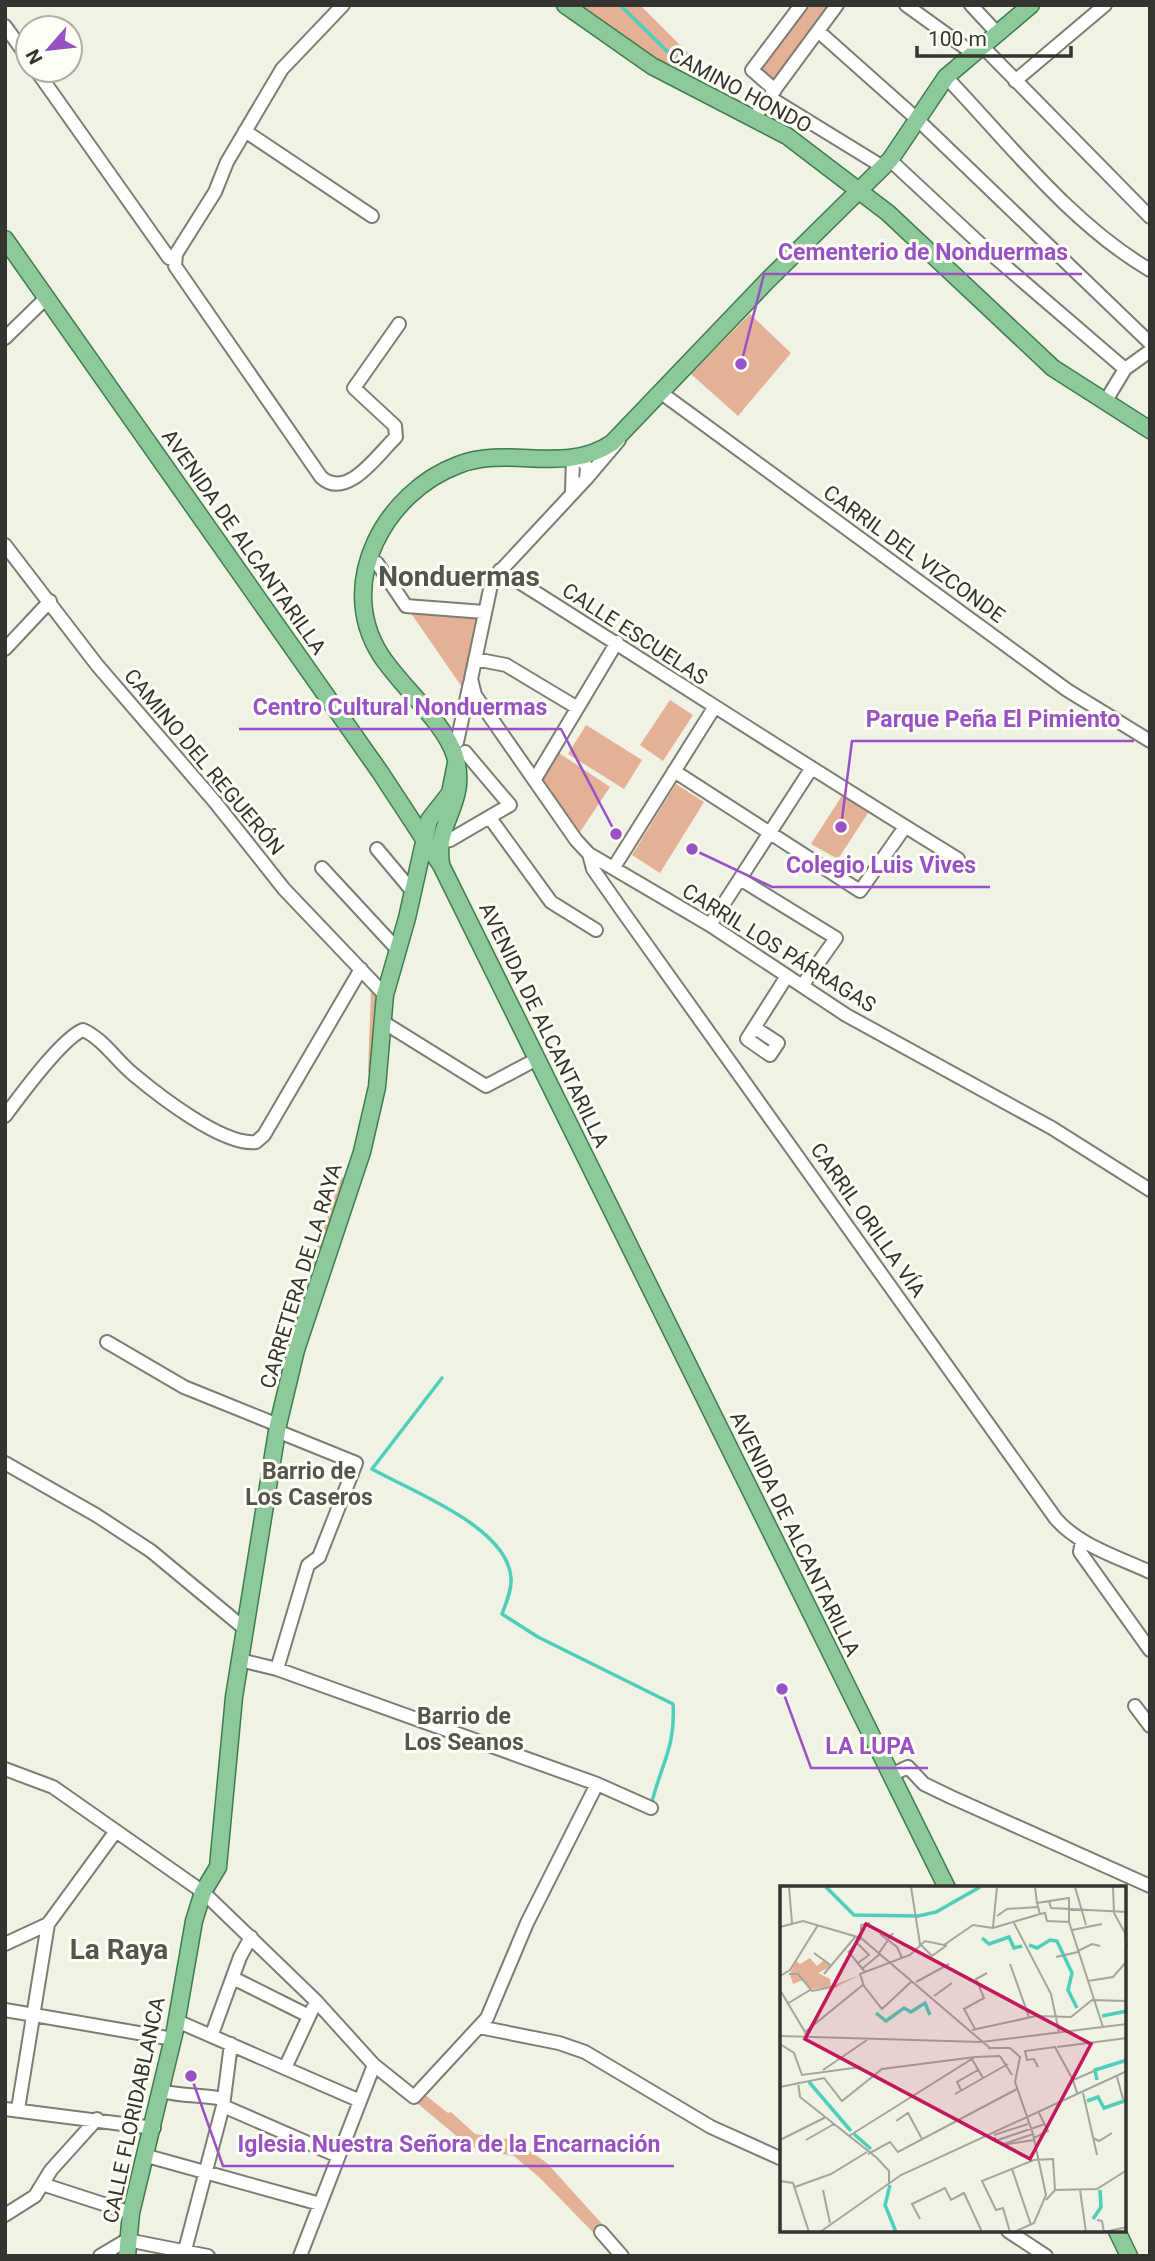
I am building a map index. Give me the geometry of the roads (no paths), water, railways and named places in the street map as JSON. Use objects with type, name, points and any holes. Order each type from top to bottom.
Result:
[{"type":"main road","name":"CAMINO HONDO","points":[[565,5],[652,66],[787,136],[861,190],[1053,368],[1150,430]]},
{"type":"main road","points":[[433,841],[446,826],[458,794],[459,752],[385,662],[369,632],[363,595],[377,538],[390,515],[408,495],[457,465],[494,457],[576,458],[605,448],[621,435],[660,392],[887,163],[946,78],[1031,5]]},
{"type":"main road","name":"AVENIDA DE ALCANTARILLA","points":[[5,239],[402,805],[433,841],[441,865],[946,1886]]},
{"type":"main road","points":[[402,805],[419,814],[432,812],[450,793],[459,752]]},
{"type":"main road","name":"CARRETERA DE LA RAYA","points":[[203,1892],[218,1867],[240,1660],[278,1428],[296,1350],[362,1152],[377,1087],[385,995],[413,892],[433,841],[432,812]]},
{"type":"main road","name":"CALLE FLORIDABLANCA","points":[[127,2248],[131,2213],[154,2128],[177,2021],[187,1954],[203,1892]]},
{"type":"main road","points":[[1118,2233],[1128,2256]]},
{"type":"street","points":[[343,5],[282,69],[245,131],[215,192],[181,244],[175,260],[179,276],[321,477],[329,484],[349,482],[396,437],[395,426],[354,388],[399,324]]},
{"type":"street","points":[[801,5],[752,70],[772,93],[887,163],[1125,369]]},
{"type":"street","points":[[906,5],[979,50],[1015,81],[1150,217]]},
{"type":"street","points":[[971,5],[998,34]]},
{"type":"street","points":[[1015,81],[1105,5]]},
{"type":"street","points":[[753,119],[835,6]]},
{"type":"street","points":[[818,31],[918,120],[1150,343]]},
{"type":"street","points":[[946,78],[1088,226],[1115,250],[1150,270]]},
{"type":"street","points":[[46,84],[169,258],[175,260]]},
{"type":"street","points":[[245,131],[372,216]]},
{"type":"street","points":[[5,338],[46,298]]},
{"type":"street","points":[[1105,402],[1125,369],[1150,351]]},
{"type":"street","name":"CARRIL DEL VIZCONDE","points":[[660,392],[1067,690],[1150,741]]},
{"type":"street","points":[[433,841],[490,818],[510,805],[459,752],[489,587],[500,570],[613,450],[621,435]]},
{"type":"street","points":[[576,458],[587,467],[586,480]]},
{"type":"street","points":[[572,492],[576,458]]},
{"type":"street","name":"CAMINO DEL REGUERÓN","points":[[5,545],[97,665],[215,802],[284,889],[385,995]]},
{"type":"street","points":[[377,563],[406,606],[484,612]]},
{"type":"street","name":"CALLE ESCUELAS","points":[[500,570],[617,642],[714,708],[958,859]]},
{"type":"street","points":[[5,649],[50,601]]},
{"type":"street","points":[[535,779],[617,642]]},
{"type":"street","points":[[475,659],[506,666],[576,707]]},
{"type":"street","name":"CARRIL LOS PÁRRAGAS","points":[[471,679],[475,695],[589,854],[710,925],[802,986],[924,1060],[1052,1128],[1150,1189]]},
{"type":"street","points":[[614,867],[714,708]]},
{"type":"street","points":[[710,925],[811,769]]},
{"type":"street","points":[[674,771],[860,891],[905,827]]},
{"type":"street","points":[[432,812],[443,815],[446,826]]},
{"type":"street","points":[[490,818],[551,902],[596,930]]},
{"type":"street","points":[[377,849],[413,892]]},
{"type":"street","name":"CARRIL ORILLA VÍA","points":[[589,854],[593,869],[621,909],[1048,1508],[1068,1533],[1150,1572]]},
{"type":"street","points":[[321,868],[397,949]]},
{"type":"street","points":[[740,879],[836,938],[802,986]]},
{"type":"street","points":[[5,1116],[49,1062],[83,1030],[143,1082],[202,1123],[244,1144],[256,1142],[264,1135],[360,969]]},
{"type":"street","points":[[755,1028],[787,976]]},
{"type":"street","points":[[383,1023],[486,1086],[537,1059]]},
{"type":"street","points":[[107,1342],[184,1387],[356,1463],[318,1557],[308,1565],[277,1668]]},
{"type":"street","points":[[5,1463],[96,1515],[151,1551],[245,1629]]},
{"type":"street","points":[[1082,1541],[1080,1552],[1150,1650]]},
{"type":"street","points":[[240,1660],[277,1668],[597,1784],[651,1808]]},
{"type":"street","points":[[1135,1706],[1150,1726]]},
{"type":"street","points":[[891,1775],[908,1767],[924,1784],[1150,1886]]},
{"type":"street","points":[[5,1769],[53,1787],[203,1892],[316,2001],[374,2064],[414,2096],[487,2018],[527,1923],[597,1784]]},
{"type":"street","points":[[116,1831],[48,1924],[34,2014],[12,2109],[154,2128]]},
{"type":"street","points":[[5,1944],[48,1924]]},
{"type":"street","points":[[212,2034],[240,1957],[251,1937]]},
{"type":"street","points":[[233,1978],[309,2016]]},
{"type":"street","points":[[285,2068],[316,2001]]},
{"type":"street","points":[[5,2010],[173,2039]]},
{"type":"street","points":[[177,2021],[358,2100]]},
{"type":"street","points":[[479,2027],[559,2042],[584,2052],[711,2127],[780,2158]]},
{"type":"street","points":[[185,2250],[237,2047]]},
{"type":"street","points":[[300,2256],[374,2064]]},
{"type":"street","points":[[162,2091],[188,2098],[199,2094],[223,2102],[338,2156]]},
{"type":"street","points":[[5,2215],[35,2196],[45,2185],[51,2170],[97,2119]]},
{"type":"street","points":[[147,2157],[320,2204]]},
{"type":"street","points":[[45,2185],[131,2213]]},
{"type":"street","points":[[601,2232],[622,2256]]},
{"type":"street","points":[[1012,2233],[1046,2256]]},
{"type":"street","points":[[100,2256],[127,2248],[185,2250],[208,2256]]},
{"type":"waterway","points":[[620,5],[678,62]]},
{"type":"waterway","points":[[442,1378],[372,1469],[455,1513],[494,1543],[506,1560],[511,1578],[510,1592],[502,1614],[538,1637],[673,1704],[670,1745],[651,1806]]},
{"type":"place","name":"Cementerio de Nonduermas","points":[[741,364]]},
{"type":"place","name":"Parque Peña El Pimiento","points":[[841,827]]},
{"type":"place","name":"Centro Cultural Nonduermas","points":[[616,834]]},
{"type":"place","name":"Colegio Luis Vives","points":[[692,849]]},
{"type":"place","name":"LA LUPA","points":[[782,1689]]},
{"type":"place","name":"Iglesia Nuestra Señora de la Encarnación","points":[[191,2076]]},
{"type":"district","name":"Nonduermas","points":[[459,576]]},
{"type":"district","name":"Barrio de Los Caseros","points":[[309,1484]]},
{"type":"district","name":"Barrio de Los Seanos","points":[[464,1729]]},
{"type":"district","name":"La Raya","points":[[119,1949]]}]
